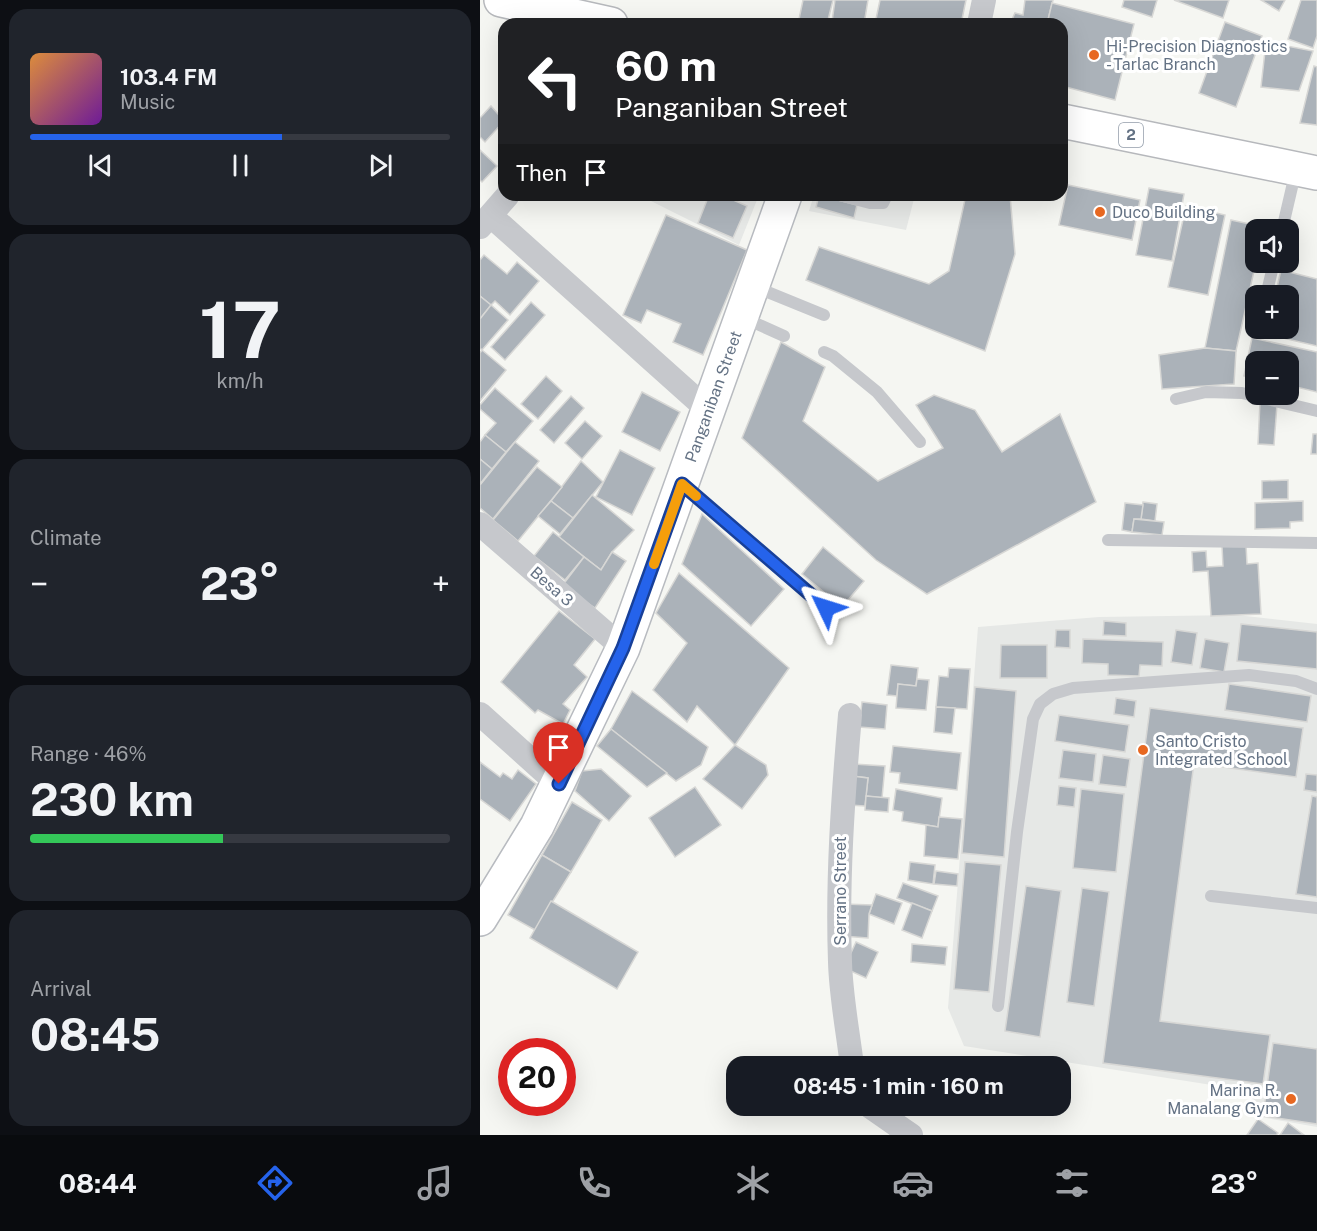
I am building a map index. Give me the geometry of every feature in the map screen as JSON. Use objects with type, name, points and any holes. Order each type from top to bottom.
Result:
[{"type":"main road","points":[[501,0],[584,18]]},
{"type":"main road","name":"2","points":[[1068,122],[1307,171]]},
{"type":"main road","name":"Panganiban Street","points":[[484,902],[526,847],[559,784],[623,648],[783,201]]},
{"type":"street","points":[[980,18],[984,0]]},
{"type":"street","points":[[503,201],[485,222],[709,411]]},
{"type":"street","name":"Besa 3","points":[[480,524],[623,648]]},
{"type":"street","points":[[480,714],[559,784]]},
{"type":"street","name":"Serrano Street","points":[[850,715],[841,828],[839,900],[840,963],[851,1056]]},
{"type":"street","points":[[883,1116],[911,1135]]},
{"type":"lane","points":[[1287,219],[1307,171]]},
{"type":"lane","points":[[862,201],[870,203],[883,203],[884,201]]},
{"type":"lane","points":[[753,285],[824,315]]},
{"type":"lane","points":[[741,317],[784,336]]},
{"type":"lane","points":[[824,352],[833,356],[877,392],[921,442]]},
{"type":"lane","points":[[1176,399],[1206,392],[1242,393],[1317,411]]},
{"type":"lane","points":[[682,484],[826,608]]},
{"type":"lane","points":[[1108,540],[1317,543]]},
{"type":"lane","points":[[998,1006],[1026,761],[1033,719],[1040,705],[1053,694],[1073,687],[1231,676],[1276,677],[1317,689]]},
{"type":"lane","points":[[1211,896],[1317,908]]},
{"type":"shaded area","points":[[651,201],[757,201],[739,245]]},
{"type":"shaded area","points":[[812,201],[913,201],[906,230],[809,211]]},
{"type":"shaded area","name":"Santo Cristo Integrated School","points":[[1237,615],[1317,624],[1317,1127],[1249,1115],[1250,1091],[1071,1063],[1071,1056],[1028,1056],[964,1046],[948,1008],[978,627],[1099,617]]},
{"type":"building","points":[[803,0],[833,0],[828,18],[799,18]]},
{"type":"building","points":[[835,0],[868,0],[865,18],[833,18]]},
{"type":"building","points":[[880,0],[966,0],[962,18],[876,18]]},
{"type":"building","points":[[1025,0],[1053,0],[1048,18],[1013,18],[1015,13],[1023,15]]},
{"type":"building","points":[[1124,0],[1157,0],[1152,17],[1122,7]]},
{"type":"building","points":[[1174,0],[1229,0],[1223,18]]},
{"type":"building","points":[[1261,0],[1285,0],[1279,11]]},
{"type":"building","points":[[1301,0],[1317,0],[1317,36],[1313,48],[1288,39]]},
{"type":"building","name":"Hi-Precision Diagnostics - Tarlac Branch","points":[[1052,3],[1134,24],[1115,100],[1068,88],[1068,18],[1048,18]]},
{"type":"building","points":[[1225,22],[1262,36],[1236,107],[1199,93]]},
{"type":"building","points":[[1266,42],[1313,51],[1299,91],[1261,87]]},
{"type":"building","points":[[1314,66],[1317,67],[1317,125],[1300,123]]},
{"type":"building","points":[[491,106],[498,114],[498,128],[485,142],[480,137],[480,118]]},
{"type":"building","points":[[480,150],[497,166],[482,182],[480,180]]},
{"type":"building","name":"Duco Building","points":[[1068,185],[1140,200],[1132,240],[1059,225],[1064,201],[1068,201]]},
{"type":"building","points":[[1149,188],[1184,194],[1172,261],[1136,255]]},
{"type":"building","points":[[707,201],[736,201],[747,206],[733,238],[698,223]]},
{"type":"building","points":[[818,201],[842,201],[857,205],[854,218],[816,207]]},
{"type":"building","points":[[965,201],[1011,201],[1015,254],[985,351],[806,280],[819,247],[929,284],[949,271]]},
{"type":"building","points":[[1186,206],[1225,215],[1208,295],[1168,287]]},
{"type":"building","points":[[666,215],[747,250],[703,355],[673,342],[681,324],[647,310],[641,323],[623,315]]},
{"type":"building","points":[[1231,220],[1245,223],[1245,273],[1254,273],[1251,285],[1245,285],[1245,311],[1236,351],[1205,348]]},
{"type":"building","points":[[484,255],[507,274],[517,262],[539,281],[510,315],[495,301],[491,305],[480,296],[480,260]]},
{"type":"building","points":[[1280,273],[1293,273],[1317,279],[1317,346],[1287,339],[1299,339],[1299,285],[1278,285]]},
{"type":"building","points":[[480,296],[491,305],[480,319]]},
{"type":"building","points":[[531,302],[545,315],[505,360],[491,347]]},
{"type":"building","points":[[491,305],[508,320],[482,350],[480,348],[480,319]]},
{"type":"building","points":[[1252,339],[1257,339],[1317,352],[1317,392],[1299,388],[1299,351],[1249,351]]},
{"type":"building","points":[[781,342],[825,367],[803,421],[878,481],[943,448],[916,405],[934,395],[975,410],[1002,452],[1060,414],[1096,502],[927,594],[876,560],[742,438]]},
{"type":"building","points":[[1205,348],[1236,351],[1234,384],[1162,389],[1159,355]]},
{"type":"building","points":[[482,350],[506,370],[480,401],[480,353]]},
{"type":"building","points":[[546,376],[562,391],[538,419],[521,404]]},
{"type":"building","points":[[495,388],[533,421],[506,452],[485,435],[496,423],[480,409],[480,405]]},
{"type":"building","points":[[642,392],[680,412],[660,451],[622,432]]},
{"type":"building","points":[[571,396],[584,408],[554,443],[540,430]]},
{"type":"building","points":[[1260,405],[1277,405],[1274,445],[1258,444]]},
{"type":"building","points":[[585,421],[602,436],[582,459],[565,443]]},
{"type":"building","points":[[1313,434],[1317,434],[1317,454],[1311,454]]},
{"type":"building","points":[[485,435],[506,452],[492,469],[480,459],[480,442]]},
{"type":"building","points":[[515,442],[539,461],[493,519],[480,508],[480,485]]},
{"type":"building","points":[[620,450],[655,468],[632,515],[596,497]]},
{"type":"building","points":[[480,459],[492,469],[480,484]]},
{"type":"building","points":[[581,461],[603,482],[573,518],[551,501]]},
{"type":"building","points":[[537,467],[562,487],[518,541],[493,520]]},
{"type":"building","points":[[1288,480],[1288,499],[1262,499],[1262,481]]},
{"type":"building","points":[[592,495],[634,530],[612,552],[601,570],[559,537]]},
{"type":"building","points":[[551,501],[573,518],[560,534],[538,516]]},
{"type":"building","points":[[1303,501],[1303,521],[1290,522],[1290,528],[1255,529],[1255,503]]},
{"type":"building","points":[[1143,502],[1157,504],[1155,521],[1141,519]]},
{"type":"building","points":[[1125,503],[1143,505],[1141,519],[1134,519],[1132,532],[1122,530]]},
{"type":"building","points":[[702,514],[784,589],[751,626],[682,564]]},
{"type":"building","points":[[1134,519],[1164,522],[1162,535],[1132,532]]},
{"type":"building","points":[[553,532],[584,557],[565,580],[534,556]]},
{"type":"building","points":[[1246,545],[1247,564],[1258,563],[1261,614],[1211,616],[1208,571],[1193,572],[1192,552],[1206,551],[1207,567],[1223,566],[1222,546]]},
{"type":"building","points":[[823,547],[864,581],[842,607],[802,574]]},
{"type":"building","points":[[612,552],[626,561],[595,608],[562,586],[584,557],[601,570]]},
{"type":"building","points":[[679,573],[789,668],[735,745],[697,706],[687,722],[653,690],[687,643],[656,613]]},
{"type":"building","points":[[559,611],[595,639],[574,665],[587,677],[563,704],[570,710],[563,724],[538,710],[535,713],[501,682]]},
{"type":"building","points":[[1104,621],[1126,623],[1126,636],[1103,635]]},
{"type":"building","points":[[1241,624],[1317,632],[1317,669],[1237,661]]},
{"type":"building","points":[[1056,630],[1070,630],[1070,648],[1055,647]]},
{"type":"building","points":[[1176,630],[1197,633],[1192,665],[1171,662]]},
{"type":"building","points":[[1083,639],[1163,642],[1162,666],[1140,665],[1139,676],[1108,675],[1108,664],[1082,663]]},
{"type":"building","points":[[1205,639],[1229,643],[1224,672],[1200,668]]},
{"type":"building","points":[[1001,645],[1047,645],[1047,678],[1000,678]]},
{"type":"building","points":[[891,665],[918,668],[916,686],[898,684],[897,696],[887,695]]},
{"type":"building","points":[[949,668],[970,669],[967,709],[936,707],[939,676],[948,677]]},
{"type":"building","points":[[917,679],[929,680],[926,710],[896,708],[898,684],[916,686]]},
{"type":"building","points":[[1229,684],[1311,696],[1307,722],[1225,710]]},
{"type":"building","points":[[975,687],[1016,691],[1004,857],[962,853]]},
{"type":"building","points":[[632,691],[708,747],[701,765],[676,781],[611,729]]},
{"type":"building","points":[[1116,698],[1136,701],[1134,717],[1114,714]]},
{"type":"building","points":[[862,702],[887,705],[885,729],[859,727]]},
{"type":"building","points":[[936,707],[955,708],[952,734],[934,732]]},
{"type":"building","points":[[1150,708],[1303,728],[1296,777],[1194,763],[1160,1021],[1270,1035],[1263,1084],[1103,1063]]},
{"type":"building","points":[[1059,715],[1129,725],[1125,752],[1055,741]]},
{"type":"building","points":[[611,729],[667,773],[647,787],[597,746]]},
{"type":"building","points":[[735,745],[766,765],[768,775],[742,809],[703,779]]},
{"type":"building","points":[[893,746],[961,753],[957,790],[899,783],[900,773],[890,772]]},
{"type":"building","points":[[1063,750],[1096,754],[1093,782],[1059,778]]},
{"type":"building","points":[[1103,755],[1130,759],[1126,787],[1099,784]]},
{"type":"building","points":[[480,762],[500,777],[503,773],[512,779],[518,770],[536,784],[510,821],[480,799]]},
{"type":"building","points":[[853,764],[885,766],[882,798],[866,796],[868,778],[852,776]]},
{"type":"building","points":[[601,769],[631,796],[609,821],[575,791],[582,771]]},
{"type":"building","points":[[1306,774],[1317,775],[1317,792],[1304,790]]},
{"type":"building","points":[[852,776],[868,778],[865,806],[849,805]]},
{"type":"building","points":[[1059,786],[1076,788],[1074,807],[1057,805]]},
{"type":"building","points":[[695,787],[721,825],[675,857],[649,818]]},
{"type":"building","points":[[896,789],[942,798],[938,827],[902,821],[903,812],[893,810]]},
{"type":"building","points":[[1081,789],[1124,794],[1116,872],[1073,868]]},
{"type":"building","points":[[866,796],[889,798],[888,812],[865,810]]},
{"type":"building","points":[[1312,796],[1317,797],[1317,897],[1296,894]]},
{"type":"building","points":[[572,802],[602,820],[571,872],[542,855]]},
{"type":"building","points":[[939,817],[962,819],[958,859],[924,856],[926,825],[938,827]]},
{"type":"building","points":[[542,855],[571,872],[535,930],[508,915]]},
{"type":"building","points":[[910,862],[935,865],[933,884],[908,880]]},
{"type":"building","points":[[965,862],[1001,865],[989,992],[954,989]]},
{"type":"building","points":[[936,871],[958,874],[957,886],[934,884]]},
{"type":"building","points":[[903,883],[938,896],[932,911],[897,898]]},
{"type":"building","points":[[1026,886],[1061,891],[1040,1037],[1005,1031]]},
{"type":"building","points":[[1082,888],[1109,892],[1094,1006],[1067,1002]]},
{"type":"building","points":[[876,894],[902,903],[894,924],[869,914]]},
{"type":"building","points":[[551,901],[638,952],[617,989],[530,938]]},
{"type":"building","points":[[912,903],[932,911],[922,938],[902,930]]},
{"type":"building","points":[[843,904],[872,905],[869,914],[868,938],[842,936]]},
{"type":"building","points":[[856,942],[878,952],[866,978],[844,968]]},
{"type":"building","points":[[912,944],[947,947],[945,965],[911,962]]},
{"type":"building","name":"Marina R. Manalang Gym","points":[[1273,1043],[1317,1049],[1317,1124],[1263,1116]]},
{"type":"building","points":[[1258,1119],[1278,1133],[1276,1135],[1247,1135]]},
{"type":"building","points":[[1288,1123],[1304,1135],[1280,1135]]},
{"type":"slow traffic","points":[[654,564],[682,484],[696,496]]},
{"type":"place","name":"Hi-Precision Diagnostics - Tarlac Branch","points":[[1094,55]]},
{"type":"place","name":"Duco Building","points":[[1100,212]]},
{"type":"place","name":"Santo Cristo Integrated School","points":[[1143,750]]},
{"type":"place","name":"Marina R. Manalang Gym","points":[[1291,1099]]},
{"type":"route","points":[[559,784],[623,648],[682,484],[826,608]]}]
